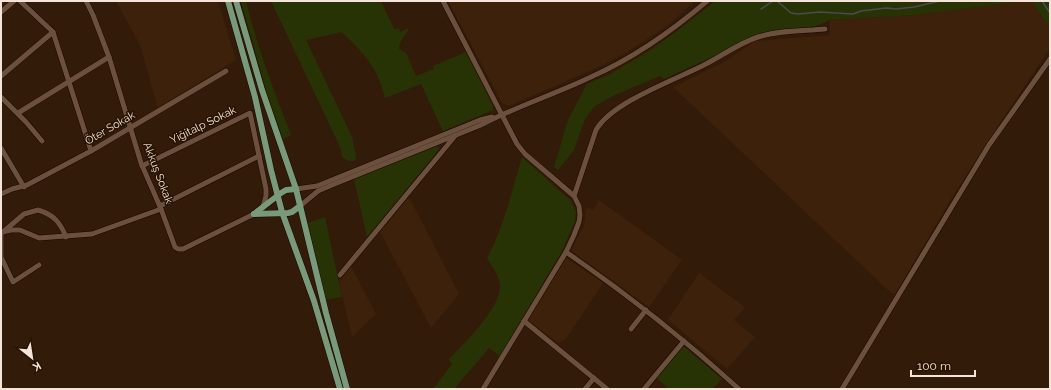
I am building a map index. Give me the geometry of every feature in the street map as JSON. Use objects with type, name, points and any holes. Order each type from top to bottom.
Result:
[{"type":"main road","points":[[228,1],[256,105],[282,212],[314,300],[340,389]]},
{"type":"main road","points":[[236,1],[262,90],[296,189],[326,314],[347,389]]},
{"type":"main road","points":[[254,214],[286,190],[296,189]]},
{"type":"main road","points":[[254,214],[292,212],[300,206]]},
{"type":"street","points":[[1,12],[14,1]]},
{"type":"street","points":[[20,1],[53,32],[91,150]]},
{"type":"street","points":[[443,1],[517,144],[525,154],[574,196],[579,206],[579,222],[566,252],[483,389]]},
{"type":"street","points":[[300,206],[328,186],[455,136],[620,63],[662,36],[707,1]]},
{"type":"street","name":"Akkuş Sokak","points":[[88,2],[108,57],[142,166],[160,207],[175,247],[180,249],[254,214]]},
{"type":"street","points":[[574,196],[596,130],[602,121],[617,109],[654,88],[703,66],[746,42],[783,32],[825,29]]},
{"type":"street","points":[[1,76],[53,32]]},
{"type":"street","points":[[18,113],[108,57]]},
{"type":"street","points":[[842,389],[989,146],[1050,59]]},
{"type":"street","name":"Öter Sokak","points":[[1,194],[12,188],[24,187],[91,150],[226,71]]},
{"type":"street","points":[[1,97],[3,103],[18,113],[42,141]]},
{"type":"street","points":[[250,113],[256,105]]},
{"type":"street","name":"Yiğitalp Sokak","points":[[142,166],[250,113],[266,189],[263,207]]},
{"type":"street","points":[[296,189],[317,186],[480,120],[501,115]]},
{"type":"street","points":[[340,275],[455,136]]},
{"type":"street","points":[[1,148],[24,187]]},
{"type":"street","points":[[2,232],[20,230],[40,238],[92,234],[160,207],[260,156]]},
{"type":"street","points":[[39,265],[13,282],[1,259],[2,232],[24,214],[38,210],[57,220],[66,237]]},
{"type":"street","points":[[566,252],[646,310],[737,388]]},
{"type":"street","points":[[631,329],[646,310]]},
{"type":"street","points":[[524,321],[607,389]]},
{"type":"street","points":[[644,389],[684,341]]},
{"type":"street","points":[[586,389],[594,378]]},
{"type":"shaded area","points":[[116,1],[218,1],[236,60],[159,107],[157,105],[140,45]]},
{"type":"shaded area","points":[[448,1],[695,1],[666,27],[627,52],[603,65],[509,106],[502,103]]},
{"type":"shaded area","points":[[1031,1],[1050,28],[1050,48],[956,191],[895,294],[891,293],[673,87],[726,61],[755,41],[830,35],[830,20],[916,15]]},
{"type":"shaded area","points":[[409,197],[459,294],[431,328],[380,232]]},
{"type":"shaded area","points":[[599,200],[682,260],[649,307],[573,252],[572,249],[584,225],[586,209],[589,208],[593,210]]},
{"type":"shaded area","points":[[566,258],[603,283],[565,340],[558,343],[528,320]]},
{"type":"shaded area","points":[[351,266],[376,314],[352,337],[339,282]]},
{"type":"shaded area","points":[[699,273],[745,307],[734,320],[755,337],[727,369],[668,320]]},
{"type":"green space","points":[[241,1],[246,1],[250,18],[272,85],[291,135],[283,139],[267,93]]},
{"type":"green space","points":[[271,1],[381,1],[394,29],[399,28],[400,32],[409,28],[402,39],[399,49],[406,53],[416,76],[434,69],[433,66],[466,52],[493,106],[493,110],[443,131],[421,84],[385,98],[375,70],[362,53],[342,32],[306,40],[353,139],[356,160],[347,160],[342,157],[341,149]]},
{"type":"green space","points":[[715,1],[1025,1],[916,15],[830,20],[814,27],[769,31],[749,37],[714,56],[664,79],[660,76],[615,95],[595,106],[585,119],[574,150],[558,170],[554,167],[568,120],[587,84],[610,74],[649,51]]},
{"type":"green space","points":[[1031,1],[1050,1],[1050,28]]},
{"type":"green space","points":[[437,146],[439,149],[433,157],[367,237],[354,179]]},
{"type":"green space","points":[[522,157],[571,201],[576,212],[575,221],[562,251],[500,356],[489,348],[454,389],[433,389],[452,364],[449,359],[472,335],[488,315],[499,295],[500,282],[487,258],[503,221]]},
{"type":"green space","points":[[325,217],[342,297],[325,300],[308,223]]},
{"type":"green space","points":[[683,346],[722,379],[712,389],[669,389],[657,378]]},
{"type":"waterway","points":[[761,9],[773,1]]},
{"type":"waterway","points":[[777,1],[791,13],[798,14],[820,12],[853,14],[861,11],[886,8],[896,9],[914,7],[940,1]]},
{"type":"waterway","points":[[1042,1],[1050,13]]}]
